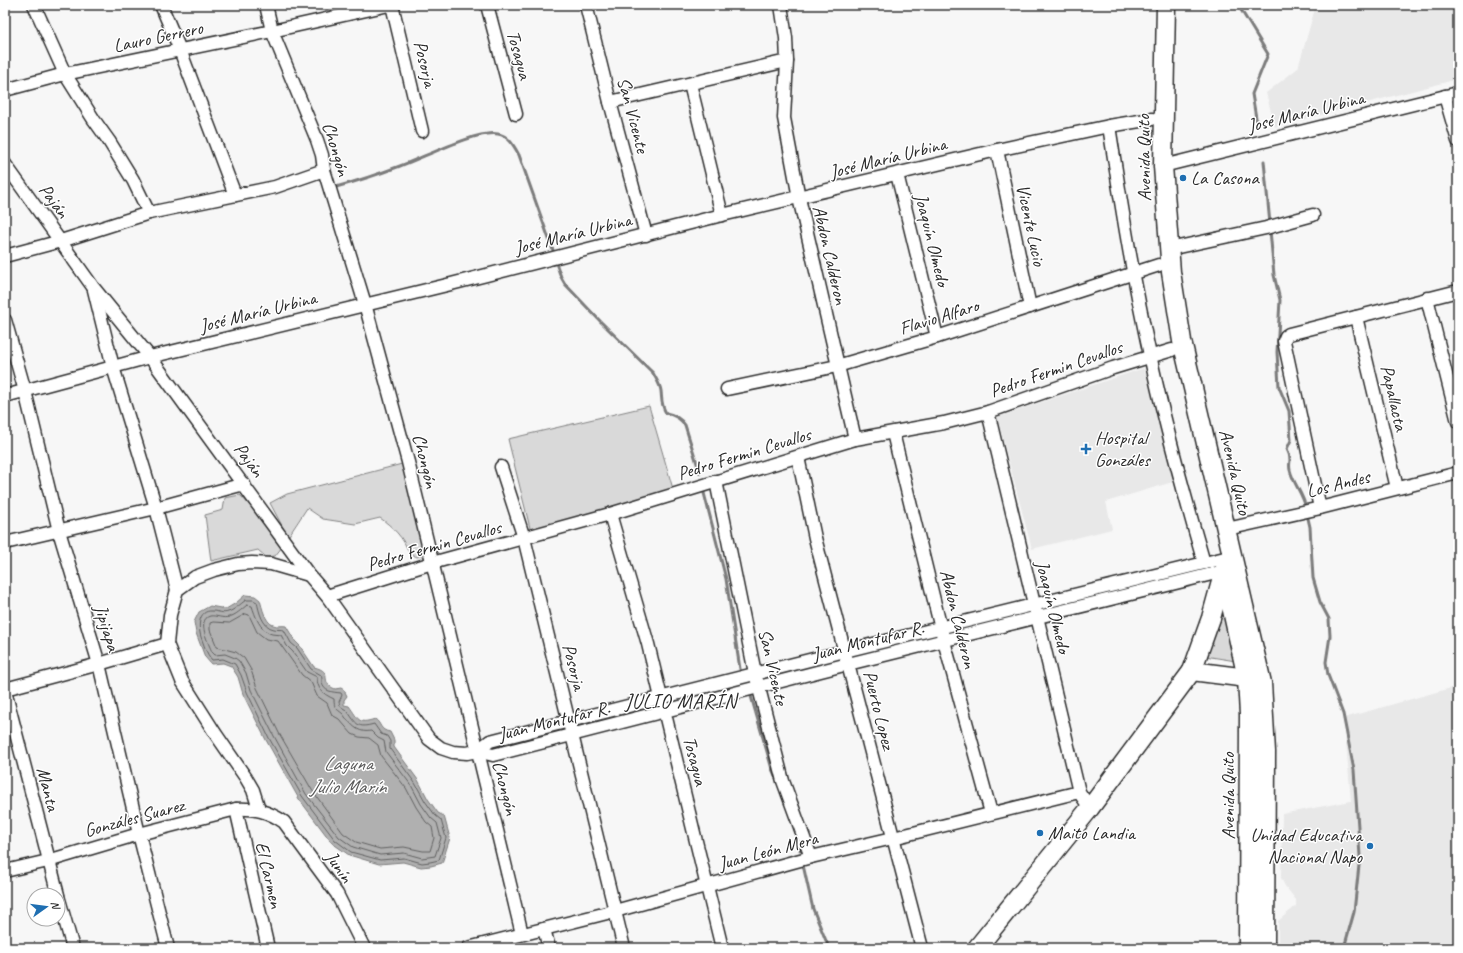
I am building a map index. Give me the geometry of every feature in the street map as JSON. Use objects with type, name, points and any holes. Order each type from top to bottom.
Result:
[{"type":"highway","name":"Avenida Quito","points":[[1154,5],[1152,119],[1153,199],[1159,265],[1172,350],[1229,564],[1254,681],[1266,752],[1265,948]]},
{"type":"highway","name":"Avenida Quito","points":[[1166,5],[1163,166],[1169,249],[1182,341],[1227,529],[1229,564]]},
{"type":"highway","points":[[977,948],[1090,808],[1192,671],[1229,564]]},
{"type":"highway","points":[[1192,671],[1254,681]]},
{"type":"highway","name":"Avenida Quito","points":[[1248,948],[1249,715],[1254,681]]},
{"type":"street","points":[[34,5],[66,74],[133,180],[148,213]]},
{"type":"street","points":[[160,5],[180,50],[235,195]]},
{"type":"street","name":"Chongón","points":[[266,5],[272,31],[322,155],[324,170],[365,304],[408,462],[522,934]]},
{"type":"street","name":"Lauro Gerrero","points":[[5,90],[66,74],[389,5]]},
{"type":"street","name":"Posorja","points":[[392,5],[422,131]]},
{"type":"street","name":"Tosagua","points":[[487,5],[516,114]]},
{"type":"street","name":"San Vicente","points":[[586,5],[610,102],[646,235]]},
{"type":"street","name":"Abdon Calderon","points":[[781,5],[786,38],[787,61],[784,118],[798,198],[855,439]]},
{"type":"street","points":[[610,102],[787,61]]},
{"type":"street","points":[[690,84],[722,216]]},
{"type":"street","name":"José María Urbina","points":[[1163,166],[1458,93]]},
{"type":"street","points":[[1445,96],[1458,141]]},
{"type":"street","name":"José María Urbina","points":[[5,396],[150,357],[722,216],[997,150],[1109,126],[1152,119]]},
{"type":"street","points":[[1109,126],[1133,273],[1150,356],[1175,461],[1204,563]]},
{"type":"street","name":"Vicente Lucio","points":[[997,150],[1030,307]]},
{"type":"street","name":"Paján","points":[[5,164],[93,287],[150,357],[327,596],[429,739],[441,748],[453,752],[467,753],[477,751]]},
{"type":"street","points":[[5,256],[61,241],[148,213],[275,187],[324,170]]},
{"type":"street","name":"Joaquín Olmedo","points":[[898,174],[937,337]]},
{"type":"street","points":[[1169,249],[1313,215]]},
{"type":"street","name":"Flavio Alfaro","points":[[727,389],[837,366],[937,337],[1159,265]]},
{"type":"street","points":[[93,287],[113,367],[156,508],[177,590],[170,615],[167,644],[182,681],[250,784],[255,794],[259,810]]},
{"type":"street","points":[[1318,508],[1284,341],[1286,336],[1458,291]]},
{"type":"street","points":[[1427,298],[1458,422]]},
{"type":"street","name":"Papallacta","points":[[1356,317],[1397,488]]},
{"type":"street","name":"Jipijapa","points":[[5,320],[25,391],[59,530],[99,664],[139,834],[168,948]]},
{"type":"street","name":"Pedro Fermin Cevallos","points":[[327,596],[432,563],[610,514],[855,439],[944,423],[988,412],[1113,368],[1172,350]]},
{"type":"street","name":"Joaquín Olmedo","points":[[988,412],[1079,792],[1090,808]]},
{"type":"street","name":"Abdon Calderon","points":[[893,433],[944,641],[991,813]]},
{"type":"street","name":"Puerto Lopez","points":[[798,457],[815,538],[922,948]]},
{"type":"street","name":"Posorja","points":[[501,467],[524,538],[624,948]]},
{"type":"street","name":"Los Andes","points":[[1227,529],[1458,473]]},
{"type":"street","name":"San Vicente","points":[[716,481],[755,673],[783,781],[811,857]]},
{"type":"street","points":[[5,543],[156,508],[244,484]]},
{"type":"street","name":"Tosagua","points":[[610,514],[648,644],[722,948]]},
{"type":"street","name":"Juan Montufar R.","points":[[477,751],[490,741],[755,673],[1204,563],[1229,564]]},
{"type":"street","points":[[177,590],[195,577],[214,570],[238,564],[271,564],[310,574]]},
{"type":"street","name":"Juan Montufar R.","points":[[477,751],[493,756],[848,664],[1037,618],[1229,564]]},
{"type":"street","points":[[5,690],[167,644]]},
{"type":"street","name":"Manta","points":[[5,690],[56,887]]},
{"type":"street","name":"Juan León Mera","points":[[468,948],[615,911],[811,857],[1079,792]]},
{"type":"street","name":"Gonzáles Suarez","points":[[5,871],[48,861],[139,834],[236,809],[249,808],[273,814]]},
{"type":"street","name":"El Carmen","points":[[236,809],[268,948]]},
{"type":"street","name":"Junín","points":[[273,814],[284,822],[337,894],[364,948]]},
{"type":"street","name":"Manta","points":[[66,923],[73,948]]},
{"type":"street","points":[[544,929],[549,948]]},
{"type":"shaded area","points":[[1316,5],[1458,5],[1458,79],[1275,127],[1266,93],[1298,68]]},
{"type":"shaded area","name":"Hospital Gonzáles","points":[[1144,368],[1176,481],[1106,502],[1112,529],[1032,549],[997,417]]},
{"type":"shaded area","points":[[649,406],[673,489],[531,532],[508,439]]},
{"type":"shaded area","points":[[402,464],[425,555],[417,557],[409,553],[404,542],[397,533],[380,518],[355,524],[323,519],[307,508],[288,537],[270,503],[287,494]]},
{"type":"shaded area","points":[[240,495],[274,531],[282,547],[275,556],[266,557],[258,550],[211,561],[205,515],[223,510],[225,498]]},
{"type":"shaded area","points":[[1225,610],[1236,661],[1205,656]]},
{"type":"shaded area","name":"Unidad Educativa Nacional Napo","points":[[1458,686],[1458,948],[1278,948],[1278,921],[1296,906],[1296,900],[1285,886],[1281,878],[1282,814],[1351,801],[1344,718]]},
{"type":"water","name":"Laguna Julio Marín","points":[[245,595],[255,596],[260,600],[264,614],[270,623],[275,626],[286,626],[314,667],[324,672],[326,680],[330,686],[335,689],[341,688],[344,690],[347,696],[344,700],[344,705],[349,706],[359,720],[369,721],[375,719],[384,730],[390,732],[394,740],[394,747],[418,780],[428,799],[438,813],[444,816],[450,838],[442,863],[421,867],[403,862],[379,864],[349,855],[332,843],[299,799],[266,740],[243,694],[238,677],[231,666],[223,663],[211,664],[205,657],[196,633],[194,622],[199,612],[210,606],[226,609]]},
{"type":"waterway","points":[[1238,5],[1268,54],[1252,94],[1257,124]]},
{"type":"waterway","points":[[336,187],[392,169],[463,140],[488,134],[502,135],[511,142],[519,155],[554,253]]},
{"type":"waterway","points":[[1264,161],[1270,224]]},
{"type":"waterway","points":[[1270,230],[1274,275],[1280,300],[1277,352],[1279,387],[1289,411],[1291,440],[1287,449],[1290,456],[1291,475],[1303,498],[1306,508]]},
{"type":"waterway","points":[[556,263],[565,284],[653,373],[660,386],[664,410],[666,413],[677,417],[685,425],[700,473]]},
{"type":"waterway","points":[[704,493],[726,579],[740,669]]},
{"type":"waterway","points":[[1307,514],[1310,527],[1313,578],[1320,602],[1329,619],[1330,636],[1326,662],[1328,675],[1343,714],[1354,770],[1360,856],[1354,912],[1344,948]]},
{"type":"waterway","points":[[751,696],[772,769],[777,780]]},
{"type":"waterway","points":[[794,826],[800,850]]},
{"type":"waterway","points":[[803,865],[813,909],[829,948]]},
{"type":"place","name":"La Casona","points":[[1183,178]]},
{"type":"place","name":"Hospital Gonzáles","points":[[1086,449]]},
{"type":"place","name":"Maito Landia","points":[[1040,833]]},
{"type":"place","name":"Unidad Educativa Nacional Napo","points":[[1370,846]]},
{"type":"district","name":"JULIO MARÍN","points":[[681,701]]}]
